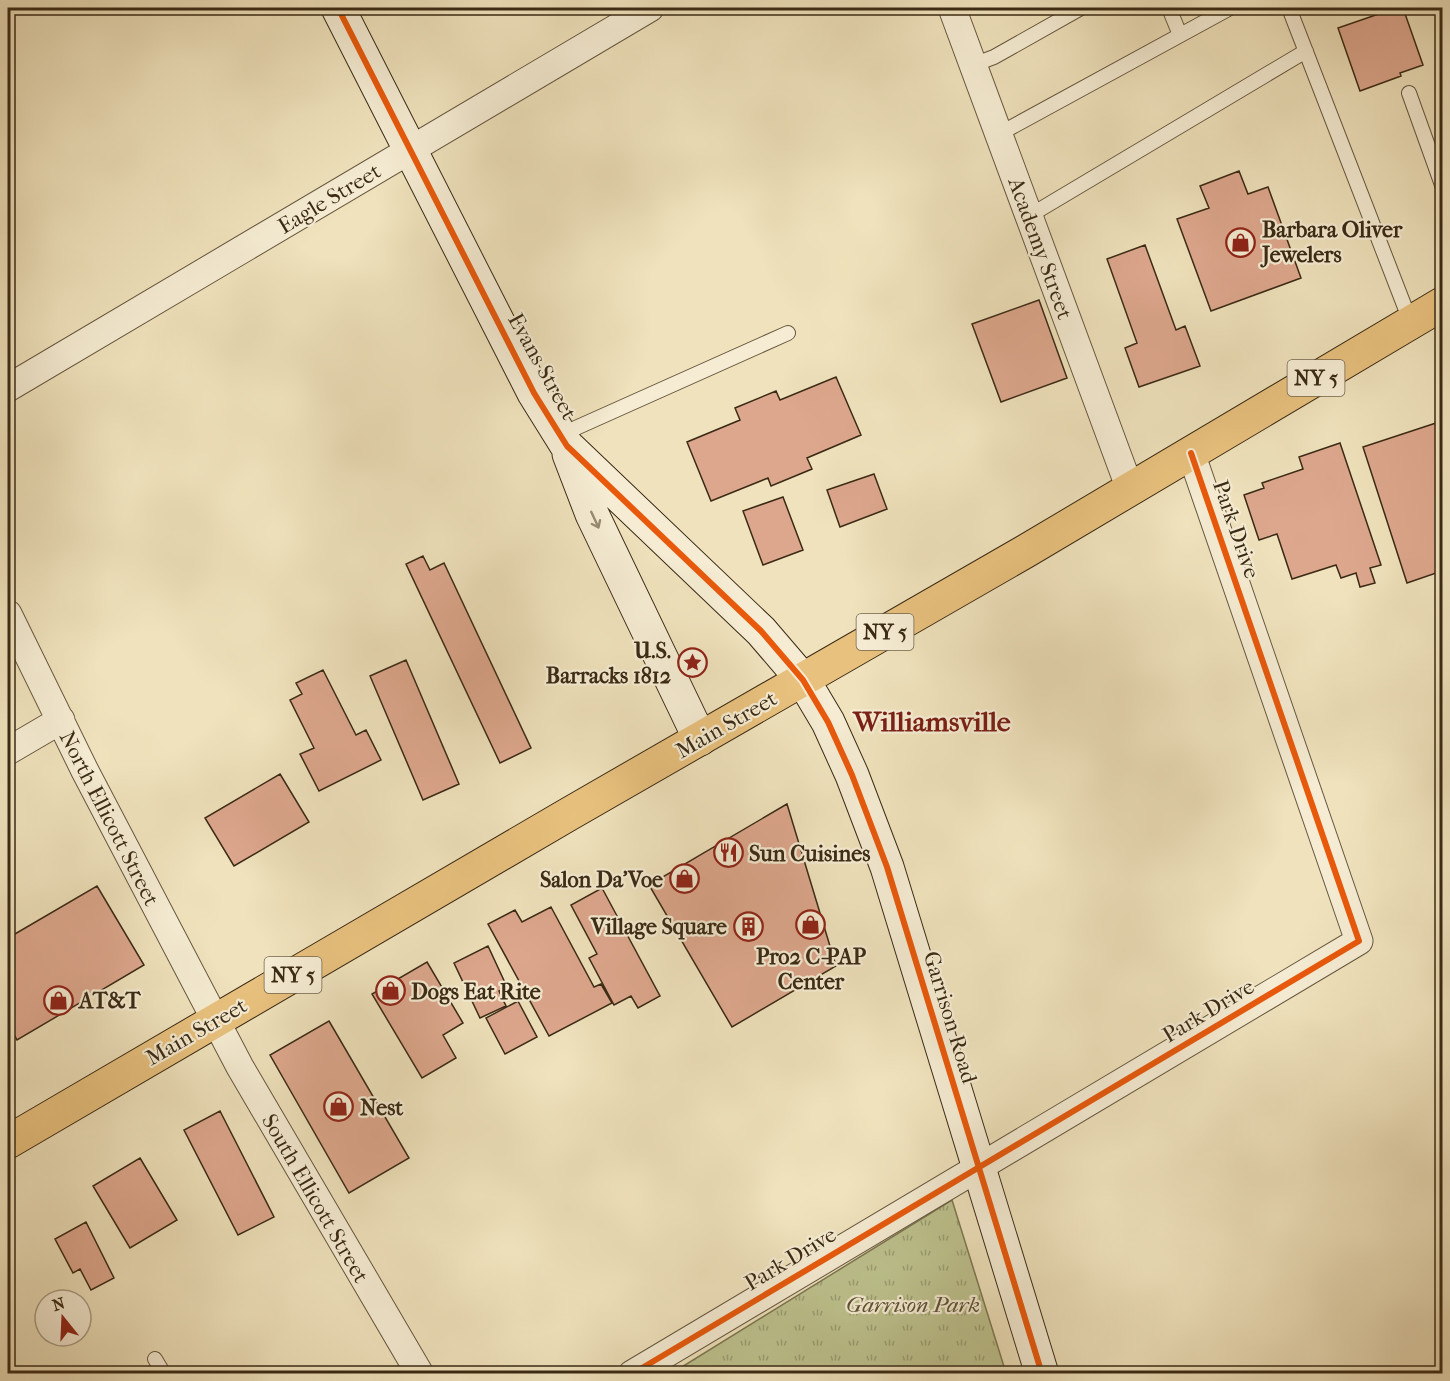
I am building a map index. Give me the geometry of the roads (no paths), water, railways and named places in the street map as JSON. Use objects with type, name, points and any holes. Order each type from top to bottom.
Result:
[{"type":"main road","name":"Main Street","points":[[8,1142],[803,680],[1443,304]]},
{"type":"street","name":"Evans Street","points":[[338,8],[534,393],[564,441],[761,631],[803,680]]},
{"type":"street","name":"Eagle Street","points":[[8,388],[650,8]]},
{"type":"street","name":"Academy Street","points":[[963,12],[974,65],[1130,489]]},
{"type":"street","points":[[564,441],[592,514],[700,739]]},
{"type":"street","name":"Park Drive","points":[[632,1374],[1359,941],[1191,453]]},
{"type":"street","name":"North Ellicott Street","points":[[8,614],[215,1021]]},
{"type":"street","name":"Garrison Road","points":[[803,680],[828,722],[852,775],[882,854],[1042,1374]]},
{"type":"street","points":[[8,751],[61,720]]},
{"type":"street","name":"South Ellicott Street","points":[[215,1021],[420,1374]]},
{"type":"lane","points":[[974,65],[994,57],[1081,8]]},
{"type":"lane","points":[[1169,8],[1180,35]]},
{"type":"lane","points":[[999,134],[1230,8]]},
{"type":"lane","points":[[1289,8],[1411,322]]},
{"type":"lane","points":[[1029,216],[1306,51]]},
{"type":"lane","points":[[1409,93],[1443,185]]},
{"type":"lane","points":[[564,441],[788,333]]},
{"type":"lane","points":[[155,1359],[164,1374]]},
{"type":"place","name":"Barbara Oliver Jewelers","points":[[1241,242]]},
{"type":"place","name":"U.S. Barracks 1812","points":[[692,663]]},
{"type":"place","name":"Sun Cuisines","points":[[728,853]]},
{"type":"place","name":"Salon Da'Voe","points":[[684,879]]},
{"type":"place","name":"Pro2 C-PAP Center","points":[[811,924]]},
{"type":"place","name":"Village Square","points":[[748,926]]},
{"type":"place","name":"Dogs Eat Rite","points":[[390,991]]},
{"type":"place","name":"AT&T","points":[[58,1000]]},
{"type":"place","name":"Nest","points":[[339,1107]]},
{"type":"district","name":"Williamsville","points":[[932,721]]},
{"type":"park label","name":"Garrison Park","points":[[913,1304]]}]
